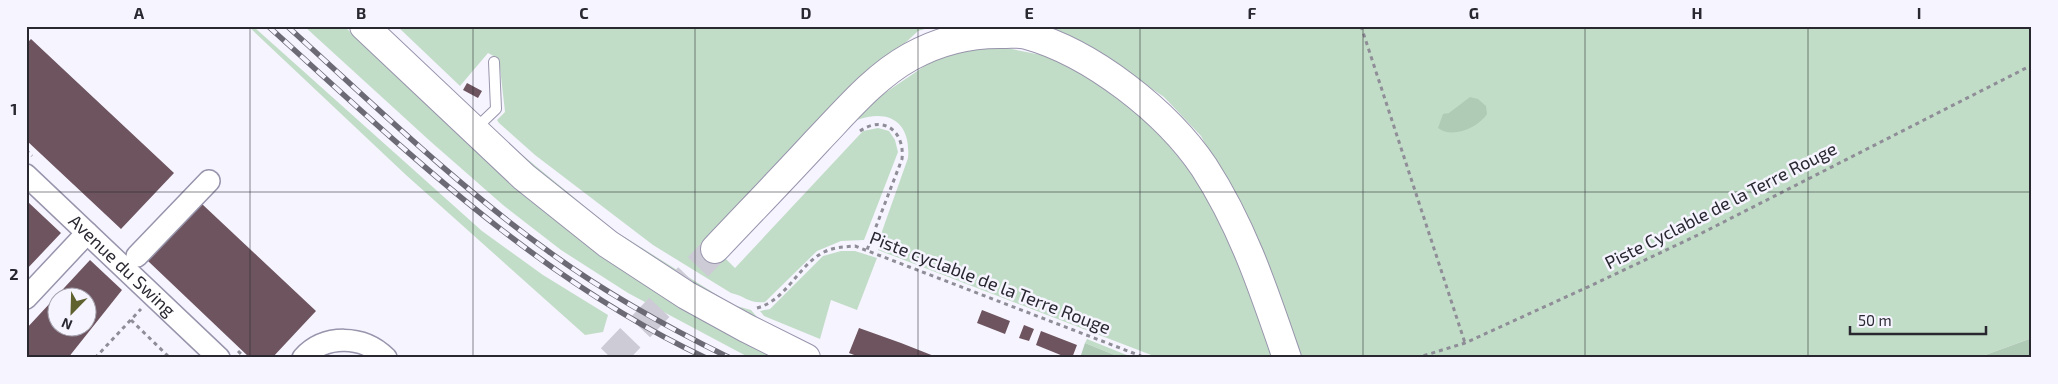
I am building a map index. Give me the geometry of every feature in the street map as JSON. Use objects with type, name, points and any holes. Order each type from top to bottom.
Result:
[{"type":"main road","points":[[364,26],[473,131],[524,177],[608,244],[686,295],[806,358]]},
{"type":"main road","points":[[715,249],[866,90],[909,57],[944,41],[986,33],[1025,34],[1064,50],[1106,73],[1140,98],[1180,135],[1203,166],[1229,210],[1257,270],[1287,358]]},
{"type":"street","name":"Avenue du Swing","points":[[26,175],[219,358]]},
{"type":"street","name":"Avenue du Swing","points":[[137,256],[209,181]]},
{"type":"street","points":[[26,298],[87,233]]},
{"type":"street","points":[[303,358],[323,343],[342,339],[362,343],[386,358]]},
{"type":"lane","points":[[473,131],[496,109],[494,62]]},
{"type":"path","points":[[1361,26],[1465,343]]},
{"type":"path","name":"Piste Cyclable de la Terre Rouge","points":[[1416,358],[1465,343],[1692,238],[2032,65]]},
{"type":"path","points":[[854,136],[861,129],[872,125],[882,125],[893,130],[900,138],[903,148],[902,159],[867,250]]},
{"type":"path","name":"Piste cyclable de la Terre Rouge","points":[[754,308],[766,305],[778,296],[811,262],[824,252],[839,247],[855,246],[1146,358]]},
{"type":"path","points":[[95,358],[146,304]]},
{"type":"path","points":[[130,320],[170,358]]},
{"type":"green space","points":[[248,26],[253,26],[482,231],[543,275],[608,315],[603,332],[585,335],[406,175]]},
{"type":"green space","points":[[304,26],[344,26],[502,174],[779,358],[750,358],[628,293],[561,250],[503,205]]},
{"type":"green space","points":[[397,26],[935,26],[918,31],[841,103],[725,258],[735,268],[863,131],[878,128],[889,131],[895,140],[898,152],[864,240],[841,241],[817,251],[765,302],[760,302],[751,301],[731,293],[653,245],[535,155],[499,123],[497,120],[505,112],[499,59],[488,53],[460,86]]},
{"type":"green space","points":[[1042,26],[2032,26],[2032,338],[1977,358],[1302,358],[1252,230],[1201,136],[1164,97],[1085,43]]},
{"type":"green space","points":[[986,44],[1052,57],[1095,77],[1145,117],[1203,187],[1247,280],[1273,358],[1159,358],[878,250],[880,237],[908,158],[908,146],[902,127],[896,121],[879,116],[857,120],[873,101],[935,59]]},
{"type":"green space","points":[[1470,97],[1478,99],[1486,106],[1487,114],[1478,124],[1457,132],[1444,131],[1438,128],[1443,114],[1449,113]]},
{"type":"green space","points":[[493,131],[615,231],[733,305],[751,310],[757,317],[817,348],[815,352],[741,314],[668,272],[598,225],[533,173]]},
{"type":"green space","points":[[841,251],[855,251],[877,258],[857,310],[831,300],[820,339],[764,316],[760,311],[770,309],[823,256]]},
{"type":"green space","points":[[2032,338],[2032,358],[1977,358]]},
{"type":"green space","points":[[1087,339],[1134,358],[1122,358],[1085,343]]},
{"type":"green space","points":[[1085,343],[1122,358],[1080,358]]},
{"type":"building","points":[[31,39],[174,173],[121,229],[26,140],[26,44]]},
{"type":"building","points":[[467,83],[482,91],[478,98],[463,90]]},
{"type":"building","points":[[28,202],[61,233],[26,270],[26,204]]},
{"type":"building","points":[[202,204],[316,311],[272,358],[250,358],[148,261]]},
{"type":"building","points":[[90,260],[122,290],[98,320],[98,286],[66,286]]},
{"type":"building","points":[[48,305],[48,336],[85,336],[68,358],[26,358],[26,329]]},
{"type":"building","points":[[982,310],[1010,321],[1005,334],[977,323]]},
{"type":"building","points":[[1024,325],[1034,329],[1029,341],[1019,338]]},
{"type":"building","points":[[859,328],[939,358],[862,358],[849,353]]},
{"type":"building","points":[[1041,331],[1077,345],[1072,358],[1036,345]]},
{"type":"tunnel","points":[[611,358],[715,249]]},
{"type":"railway","points":[[268,26],[422,164],[529,250],[585,290],[644,326],[706,358]]},
{"type":"railway","points":[[287,26],[447,171],[548,251],[614,295],[660,322],[730,358]]}]
